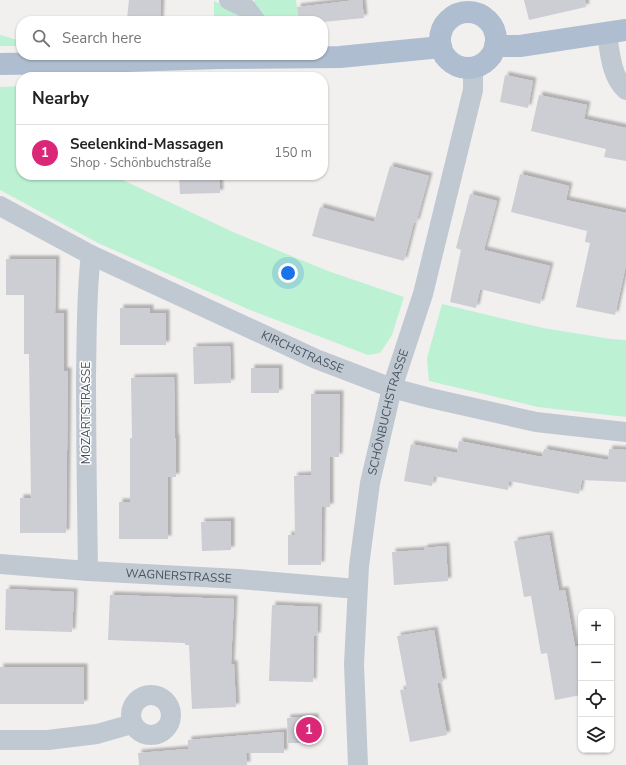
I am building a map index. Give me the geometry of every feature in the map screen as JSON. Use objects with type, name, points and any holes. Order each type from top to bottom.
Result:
[{"type":"main road","points":[[472,6],[490,24],[495,37],[495,46],[487,60],[473,67],[465,68],[456,65],[444,55],[441,47],[440,36],[444,26],[451,18],[472,6]]},
{"type":"main road","points":[[495,46],[520,46],[616,32]]},
{"type":"main road","points":[[328,57],[441,47]]},
{"type":"main road","points":[[0,64],[149,60]]},
{"type":"street","points":[[229,0],[246,8],[253,16]]},
{"type":"street","points":[[616,32],[614,69],[619,82],[626,90]]},
{"type":"street","name":"SCHÖNBUCHSTRASSE","points":[[358,765],[354,664],[357,589],[370,483],[392,388],[423,294],[472,90],[473,67]]},
{"type":"street","name":"KIRCHSTRASSE","points":[[0,206],[91,255],[316,359],[392,388],[536,422],[626,432]]},
{"type":"street","name":"MOZARTSTRASSE","points":[[88,571],[87,335],[91,255]]},
{"type":"street","name":"WAGNERSTRASSE","points":[[0,564],[88,571],[240,579],[357,589]]},
{"type":"street","points":[[0,740],[48,740],[97,734],[132,724]]},
{"type":"green space","points":[[255,0],[296,0],[298,16],[214,16],[214,1],[239,12]]},
{"type":"green space","points":[[0,35],[16,40],[16,46],[0,46]]},
{"type":"green space","points":[[16,86],[16,180],[123,180],[233,232],[328,271],[404,297],[392,335],[380,353],[368,355],[250,310],[98,243],[0,190],[0,87]]},
{"type":"green space","points":[[442,304],[543,328],[626,340],[626,417],[538,407],[429,381],[427,358]]},
{"type":"building","points":[[129,0],[161,0],[160,16],[127,16]]},
{"type":"building","points":[[362,0],[364,18],[328,22],[328,16],[298,16],[297,7]]},
{"type":"building","points":[[524,0],[585,0],[586,7],[529,20]]},
{"type":"building","points":[[505,75],[533,81],[528,108],[500,102]]},
{"type":"building","points":[[539,95],[587,105],[584,119],[626,128],[626,161],[604,157],[606,149],[531,131]]},
{"type":"building","points":[[390,166],[429,176],[416,223],[414,222],[404,261],[312,236],[320,207],[374,222]]},
{"type":"building","points":[[520,174],[569,186],[566,200],[626,213],[626,265],[615,315],[576,307],[590,243],[585,242],[587,231],[511,212]]},
{"type":"building","points":[[179,180],[219,180],[220,193],[180,194]]},
{"type":"building","points":[[470,194],[497,201],[484,250],[550,266],[540,304],[480,289],[476,308],[450,302],[461,250],[456,248]]},
{"type":"building","points":[[6,259],[56,259],[55,313],[64,313],[64,371],[68,371],[66,533],[20,533],[20,498],[31,498],[29,354],[24,354],[24,295],[6,295]]},
{"type":"building","points":[[120,308],[150,308],[150,313],[166,313],[166,345],[120,345]]},
{"type":"building","points":[[230,346],[231,383],[194,384],[193,347]]},
{"type":"building","points":[[251,368],[279,368],[279,393],[251,393]]},
{"type":"building","points":[[174,377],[176,477],[168,477],[168,539],[119,539],[119,502],[130,502],[130,438],[132,438],[131,378]]},
{"type":"building","points":[[311,394],[340,394],[339,457],[330,457],[330,507],[322,507],[321,565],[288,565],[288,535],[295,535],[294,476],[311,475]]},
{"type":"building","points":[[459,441],[542,457],[544,449],[608,460],[609,449],[626,450],[626,482],[582,480],[579,494],[509,481],[508,490],[434,476],[432,486],[404,481],[411,444],[457,453]]},
{"type":"building","points":[[231,521],[231,550],[202,551],[201,522]]},
{"type":"building","points":[[549,535],[559,591],[565,590],[575,647],[578,646],[578,696],[555,700],[547,653],[541,654],[531,596],[524,597],[514,541]]},
{"type":"building","points":[[446,546],[448,581],[394,585],[392,552],[424,550],[424,548]]},
{"type":"building","points":[[6,589],[74,592],[72,632],[5,630]]},
{"type":"building","points":[[110,595],[234,599],[231,664],[234,664],[236,707],[192,709],[189,645],[185,645],[185,643],[108,640]]},
{"type":"building","points":[[272,605],[318,607],[317,636],[314,636],[313,682],[269,681]]},
{"type":"building","points":[[434,630],[443,682],[437,683],[447,735],[410,742],[400,690],[407,689],[397,636]]},
{"type":"building","points":[[0,667],[84,667],[84,704],[0,704]]},
{"type":"building","points":[[315,717],[316,743],[288,743],[287,718]]},
{"type":"building","points":[[284,732],[284,753],[246,753],[247,765],[139,765],[138,753],[188,749],[188,740]]},
{"type":"place","name":"Seelenkind-Massagen","points":[[309,730]]}]
